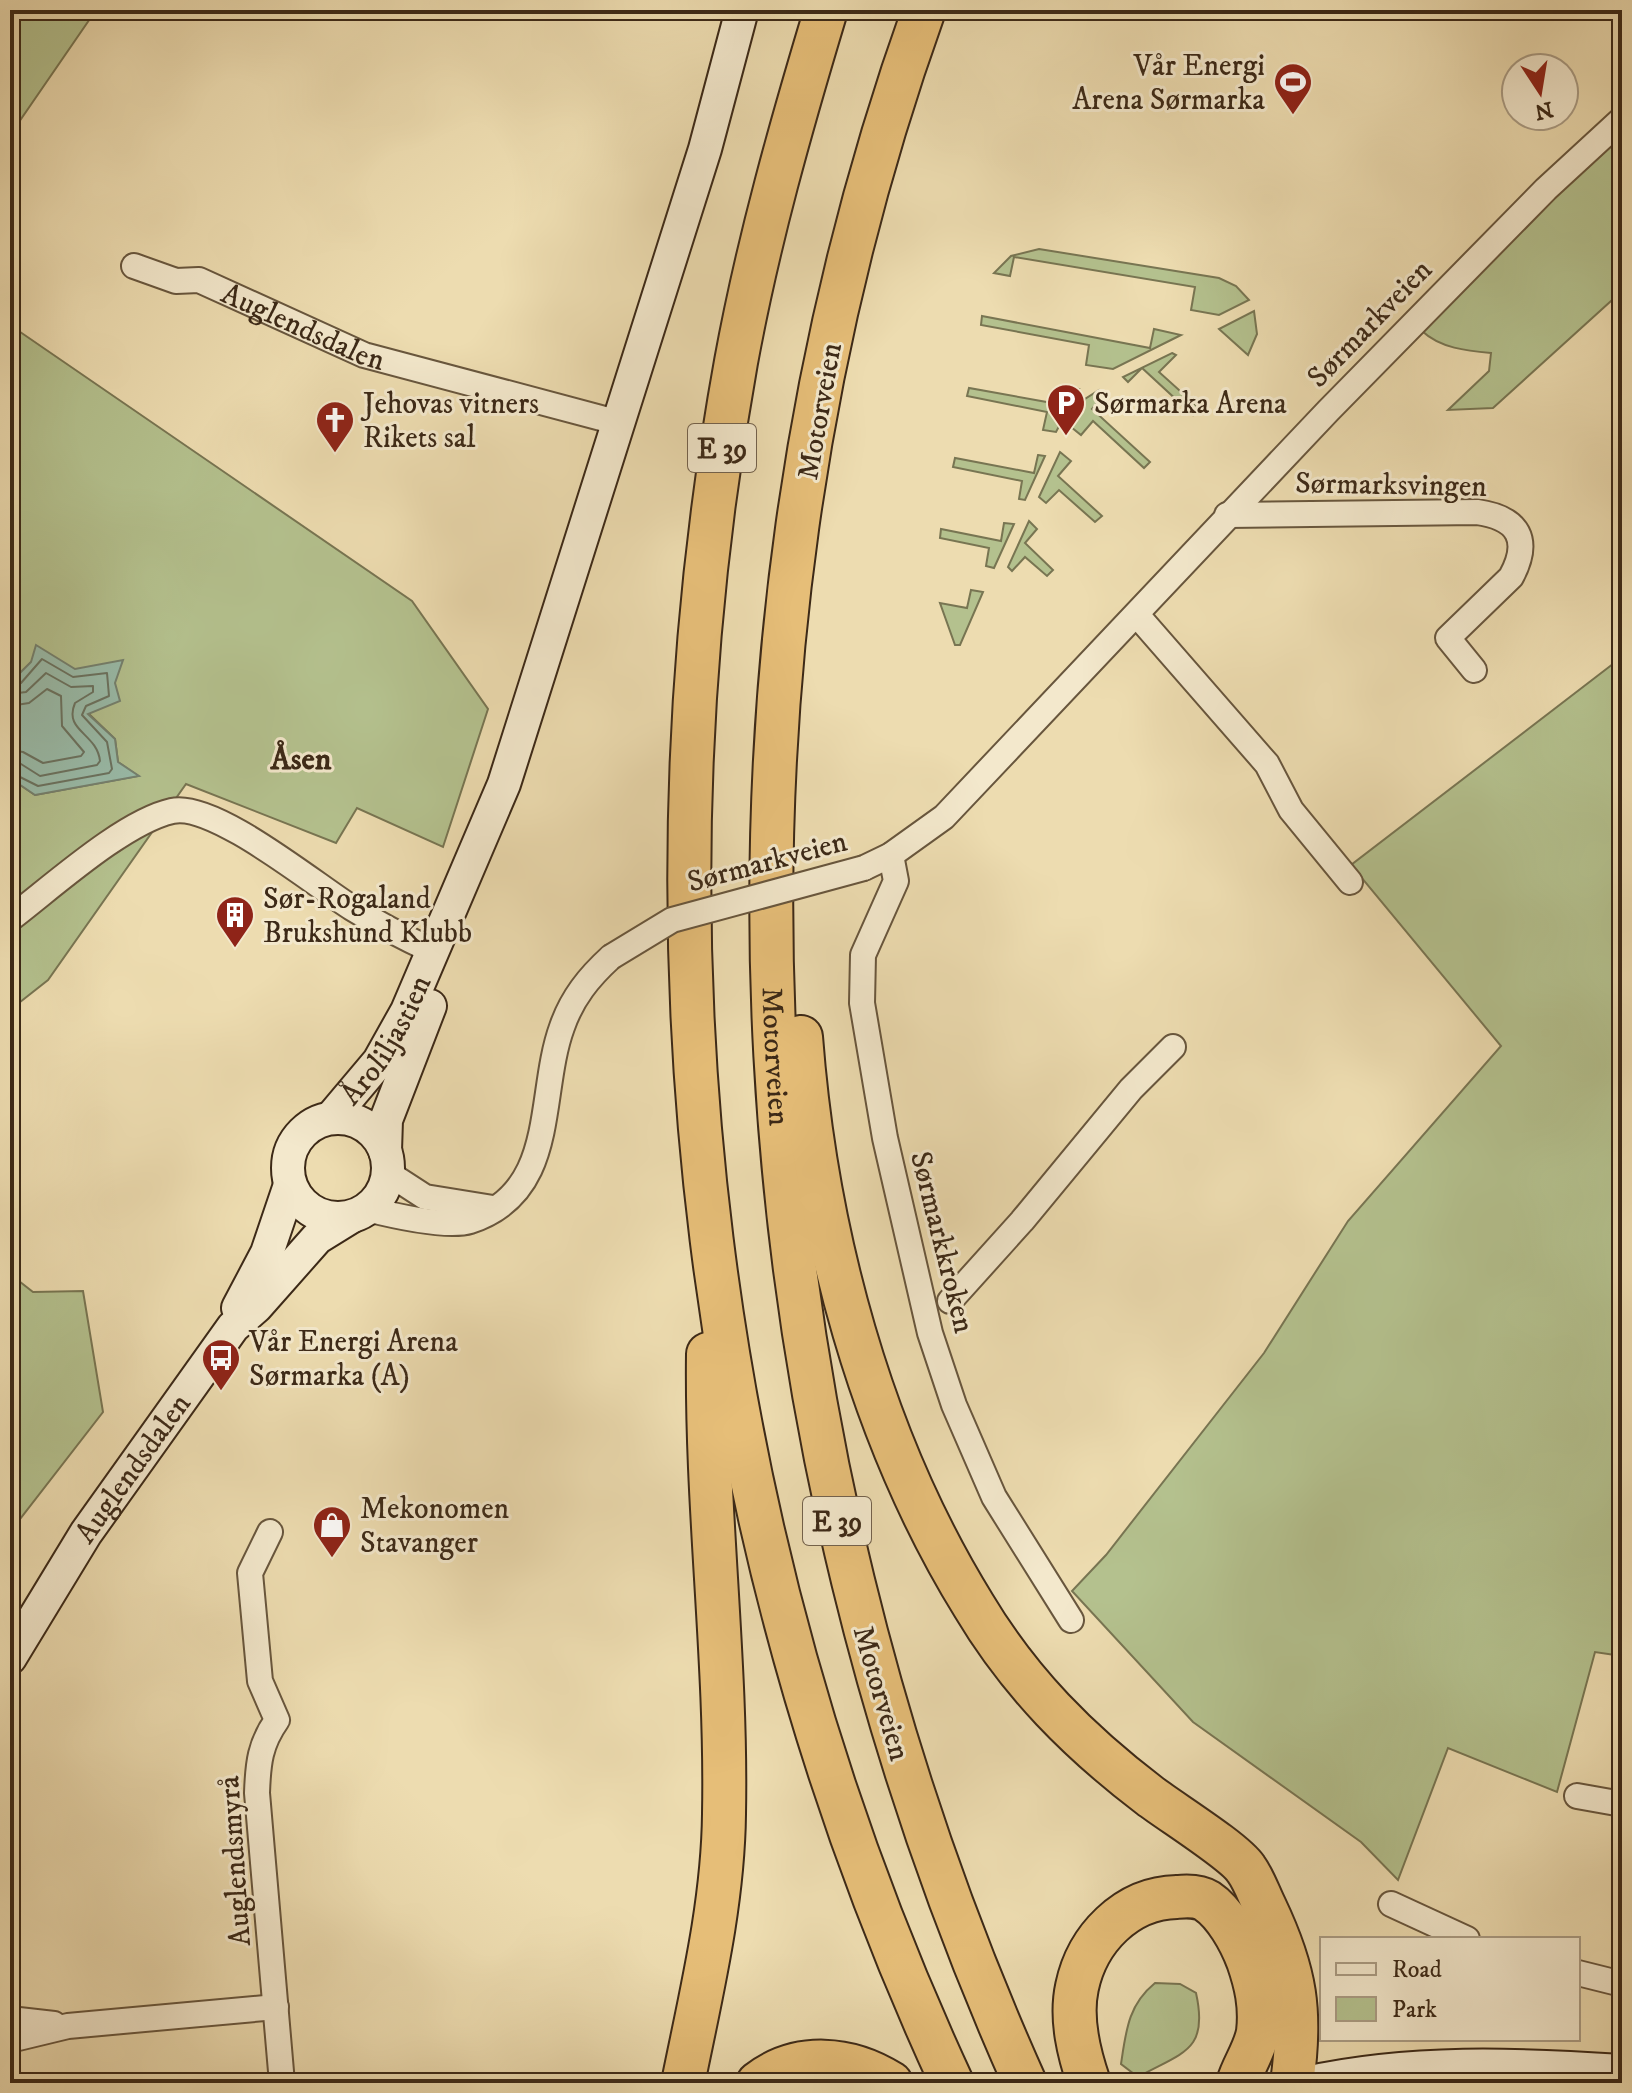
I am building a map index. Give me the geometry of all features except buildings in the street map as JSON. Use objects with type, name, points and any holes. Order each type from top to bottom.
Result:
[{"type":"highway","name":"E 39","points":[[826,10],[791,126],[755,272],[718,475],[703,593],[693,711],[688,871],[693,1053],[709,1233],[745,1452],[799,1671],[857,1851],[913,1995],[952,2083]]},
{"type":"highway","name":"Motorveien","points":[[924,10],[860,216],[826,368],[789,598],[775,767],[771,985],[783,1182],[808,1373],[823,1452],[869,1649],[918,1815],[951,1907],[1025,2083]]},
{"type":"highway","name":"E 39","points":[[775,767],[794,870],[799,1003],[812,1133],[838,1266],[885,1419],[950,1565],[991,1634],[1020,1674],[1053,1713],[1097,1754],[1245,1867],[1286,1951],[1295,1987],[1292,2083]]},
{"type":"highway","name":"E 39","points":[[683,2083],[717,1908],[724,1815],[707,1449],[709,1233]]},
{"type":"highway","points":[[1089,2083],[1079,2049],[1074,2009],[1076,1990],[1089,1954],[1113,1921],[1125,1913],[1173,1897],[1205,1899],[1220,1914],[1242,1946],[1256,1984],[1259,2008],[1257,2036],[1238,2083]]},
{"type":"highway","points":[[758,2083],[787,2067],[822,2061],[854,2065],[891,2083]]},
{"type":"main road","points":[[504,784],[616,422],[705,149],[742,10]]},
{"type":"main road","name":"Åroliljastien","points":[[331,1118],[379,1061],[407,1011],[504,784]]},
{"type":"main road","name":"Åroliljastien","points":[[387,1162],[386,1120],[497,833],[504,784]]},
{"type":"main road","points":[[243,1310],[317,1238],[359,1213],[385,1187],[387,1162],[364,1124],[349,1118],[331,1118],[314,1123],[295,1142],[287,1167],[290,1185],[299,1201],[314,1213],[332,1218],[359,1213]]},
{"type":"main road","points":[[243,1310],[267,1253],[290,1185]]},
{"type":"main road","name":"Auglendsdalen","points":[[10,1658],[86,1533],[243,1310]]},
{"type":"main road","points":[[1306,2083],[1362,2070],[1530,2066],[1622,2071]]},
{"type":"street","name":"Sørmarkveien","points":[[359,1213],[469,1222],[519,1188],[533,1165],[561,1028],[577,994],[611,957],[672,920],[864,868],[891,855],[944,817],[1137,615],[1227,515],[1546,189],[1622,119]]},
{"type":"street","name":"Auglendsdalen","points":[[134,266],[176,281],[199,280],[364,355],[616,422]]},
{"type":"street","name":"Sørmarksvingen","points":[[1227,515],[1477,512],[1499,516],[1518,532],[1521,543],[1516,567],[1511,577],[1448,638],[1474,670]]},
{"type":"street","points":[[1137,615],[1267,764],[1291,810],[1350,882]]},
{"type":"street","points":[[10,919],[101,850],[148,820],[174,810],[200,813],[229,826],[350,907],[433,951]]},
{"type":"street","name":"Sørmarkkroken","points":[[891,855],[896,881],[863,955],[861,984],[872,1071],[900,1207],[930,1333],[972,1451],[1008,1521],[1071,1620]]},
{"type":"street","points":[[950,1301],[1022,1221],[1131,1089],[1173,1047]]},
{"type":"street","points":[[387,1162],[425,1197],[493,1208]]},
{"type":"street","name":"Auglendsmyrå","points":[[270,1532],[250,1573],[260,1681],[277,1720],[261,1749],[257,1793],[282,2083]]},
{"type":"street","points":[[1577,1796],[1622,1804]]},
{"type":"street","points":[[1391,1904],[1460,1937]]},
{"type":"street","points":[[1580,1974],[1622,1984]]},
{"type":"street","points":[[10,2040],[68,2026],[276,2007]]},
{"type":"street","points":[[10,2019],[68,2026]]},
{"type":"green space","points":[[10,10],[96,10],[10,135]]},
{"type":"green space","points":[[1622,136],[1622,291],[1493,408],[1448,410],[1489,371],[1491,353],[1445,345],[1422,331],[1521,228]]},
{"type":"green space","points":[[1039,249],[1219,278],[1236,286],[1249,300],[1219,315],[1191,310],[1195,287],[1014,257],[1010,276],[994,273],[1011,256]]},
{"type":"green space","points":[[1254,311],[1257,334],[1248,355],[1219,329]]},
{"type":"green space","points":[[982,316],[1150,348],[1154,329],[1181,335],[1113,369],[1086,365],[1089,345],[981,325]]},
{"type":"green space","points":[[10,325],[412,601],[488,709],[443,847],[357,808],[336,843],[186,784],[48,980],[10,1010],[10,778],[35,795],[138,776],[118,762],[115,739],[88,713],[75,670],[31,662],[16,677],[10,676]]},
{"type":"green space","points":[[1172,353],[1176,355],[1159,372],[1199,408],[1193,415],[1142,368],[1128,382],[1123,377]]},
{"type":"green space","points":[[1062,386],[1079,389],[1056,432],[1043,430],[1047,412],[967,396],[969,388],[1058,404]]},
{"type":"green space","points":[[1099,390],[1104,395],[1092,409],[1150,462],[1144,468],[1093,421],[1081,435],[1071,427],[1085,399]]},
{"type":"green space","points":[[1060,452],[1071,461],[1058,476],[1102,516],[1095,522],[1059,490],[1046,503],[1039,497]]},
{"type":"green space","points":[[1038,455],[1045,456],[1025,500],[1019,499],[1022,481],[953,467],[955,458],[1034,473]]},
{"type":"green space","points":[[1029,521],[1037,529],[1025,543],[1053,570],[1047,576],[1025,557],[1012,571],[1008,567]]},
{"type":"green space","points":[[1004,523],[1014,524],[994,568],[986,566],[989,548],[940,538],[941,529],[1001,541]]},
{"type":"green space","points":[[971,590],[983,592],[960,645],[955,645],[940,603],[967,608]]},
{"type":"green space","points":[[1622,657],[1622,1656],[1595,1652],[1557,1792],[1448,1748],[1398,1880],[1361,1842],[1193,1722],[1072,1591],[1106,1555],[1264,1353],[1348,1221],[1501,1046],[1351,865]]},
{"type":"green space","points":[[10,1274],[33,1292],[83,1291],[103,1412],[10,1532]]},
{"type":"green space","points":[[1155,1983],[1180,1984],[1196,1993],[1199,2027],[1189,2047],[1180,2055],[1138,2077],[1121,2064],[1125,2041],[1139,2000]]},
{"type":"water","points":[[36,645],[75,669],[123,660],[115,683],[120,701],[88,714],[115,739],[118,762],[139,776],[35,795],[10,778],[10,676],[16,677],[31,662]]},
{"type":"place","name":"Vår Energi Arena Sørmarka","points":[[1293,116]]},
{"type":"place","name":"Sørmarka Arena","points":[[1066,437]]},
{"type":"place","name":"Jehovas vitners Rikets sal","points":[[335,454]]},
{"type":"place","name":"Sør-Rogaland Brukshund Klubb","points":[[235,949]]},
{"type":"place","name":"Vår Energi Arena Sørmarka (A)","points":[[221,1392]]},
{"type":"place","name":"Mekonomen Stavanger","points":[[332,1559]]},
{"type":"district","name":"Åsen","points":[[301,758]]}]
